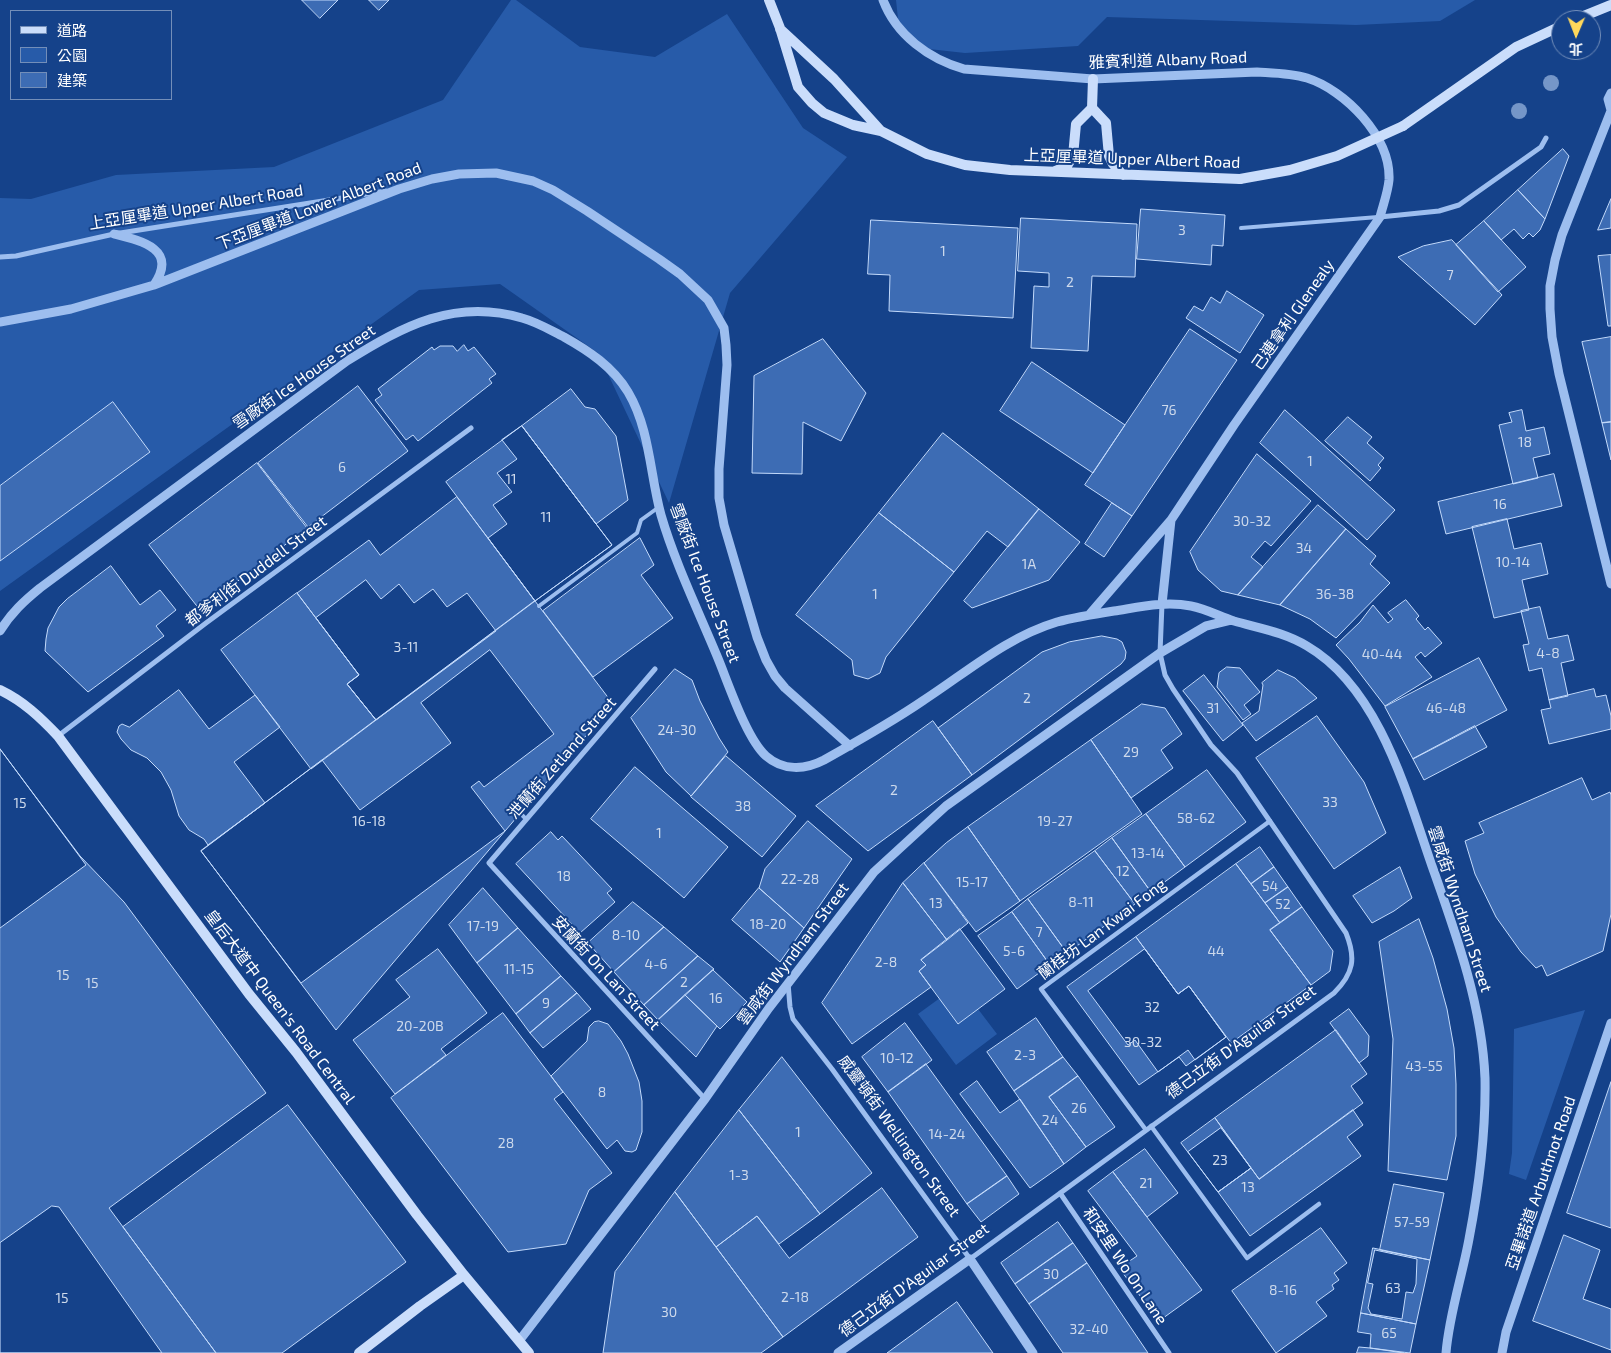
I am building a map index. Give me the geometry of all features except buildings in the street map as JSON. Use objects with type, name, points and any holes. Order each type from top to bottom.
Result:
[{"type":"main road","name":"上亞厘畢道 Upper Albert Road","points":[[769,0],[780,28],[798,87],[824,113],[853,126],[881,131],[927,154],[964,165],[1054,172],[1240,179],[1290,170],[1337,156],[1403,126],[1516,47],[1551,31]]},
{"type":"main road","points":[[1597,10],[1611,4]]},
{"type":"main road","name":"上亞厘畢道 Upper Albert Road","points":[[780,28],[834,79],[881,131]]},
{"type":"main road","points":[[1054,172],[1067,166],[1073,156],[1076,124],[1092,108],[1093,79]]},
{"type":"main road","points":[[1092,108],[1106,123],[1109,156],[1122,174]]},
{"type":"main road","name":"皇后大道中 Queen's Road Central","points":[[0,690],[17,698],[36,713],[58,736],[249,994],[296,1052],[464,1275],[529,1353]]},
{"type":"main road","points":[[359,1353],[464,1275]]},
{"type":"street","name":"雅賓利道 Albany Road","points":[[883,0],[894,22],[903,33],[923,50],[950,65],[964,69],[1093,79],[1257,72],[1306,78],[1328,87],[1364,118],[1372,128],[1384,152],[1389,179],[1380,217]]},
{"type":"street","points":[[1611,93],[1608,99],[1611,110],[1562,235],[1550,286],[1552,337],[1558,374],[1611,584]]},
{"type":"street","points":[[1380,217],[1439,211],[1459,205],[1541,147],[1546,138]]},
{"type":"street","name":"下亞厘畢道 Lower Albert Road","points":[[0,322],[71,309],[154,285],[398,189],[432,179],[459,174],[496,173],[534,181],[553,190],[680,274],[708,300],[724,328],[727,365],[719,469],[719,498],[724,525],[757,637],[775,676],[785,688],[850,746]]},
{"type":"street","name":"上亞厘畢道 Upper Albert Road","points":[[0,257],[16,256],[114,234],[398,189]]},
{"type":"street","name":"己連拿利 Glenealy","points":[[1162,604],[1171,520],[1240,417],[1380,217]]},
{"type":"street","points":[[114,234],[150,245],[158,253],[162,262],[162,270],[154,285]]},
{"type":"street","name":"雪廠街 Ice House Street","points":[[0,631],[7,619],[40,588],[325,376],[382,340],[412,324],[435,316],[478,311],[500,313],[523,318],[568,339],[592,354],[618,378],[638,411],[659,507],[672,548],[741,713],[758,747],[776,763],[794,768],[814,765],[850,746]]},
{"type":"street","name":"都爹利街 Duddell Street","points":[[58,736],[206,623],[471,428]]},
{"type":"street","points":[[1089,615],[1171,520]]},
{"type":"street","points":[[850,746],[921,703],[1004,645],[1034,630],[1058,622],[1089,615],[1162,604],[1160,653]]},
{"type":"street","name":"雲咸街 Wyndham Street","points":[[1162,604],[1189,606],[1278,633],[1305,644],[1336,667],[1350,682],[1366,706],[1384,740],[1403,784],[1464,962],[1482,1046],[1485,1078],[1482,1152],[1470,1237],[1446,1353]]},
{"type":"street","name":"雲咸街 Wyndham Street","points":[[519,1341],[705,1099],[769,1008],[874,872],[946,806],[1160,653],[1206,626],[1231,620]]},
{"type":"street","name":"德己立街 D'Aguilar Street","points":[[838,1353],[1334,993],[1343,984],[1350,972],[1353,959],[1346,933],[1237,773],[1212,745],[1173,689],[1165,675],[1160,653]]},
{"type":"street","name":"泄蘭街 Zetland Street","points":[[489,864],[655,669]]},
{"type":"street","name":"蘭桂坊 Lan Kwai Fong","points":[[1146,1130],[1041,989],[1270,821]]},
{"type":"street","name":"安蘭街 On Lan Street","points":[[489,864],[705,1099]]},
{"type":"street","name":"威靈頓街 Wellington Street","points":[[788,983],[793,1019],[832,1069],[970,1259],[1033,1353]]},
{"type":"street","name":"亞畢諾道 Arbuthnot Road","points":[[1502,1353],[1506,1332],[1611,1023]]},
{"type":"street","points":[[1151,1126],[1247,1258],[1319,1204]]},
{"type":"street","name":"和安里 Wo On Lane","points":[[1060,1193],[1169,1353]]},
{"type":"lane","points":[[1241,228],[1380,217]]},
{"type":"lane","points":[[539,606],[637,533],[641,520],[659,507]]},
{"type":"lane","points":[[520,813],[526,819]]},
{"type":"green space","points":[[511,0],[516,0],[580,47],[655,57],[727,14],[803,128],[847,157],[730,293],[669,503],[598,353],[500,284],[419,290],[0,591],[0,198],[31,199],[116,175],[274,167],[443,100]]},
{"type":"green space","points":[[896,0],[1475,0],[1440,21],[1356,25],[1107,17],[1078,46],[965,53],[929,49],[899,28]]},
{"type":"green space","points":[[940,998],[958,1024],[978,1009],[997,1034],[956,1065],[918,1014]]},
{"type":"green space","points":[[1585,1010],[1526,1180],[1509,1174],[1512,1153],[1514,1029]]}]
